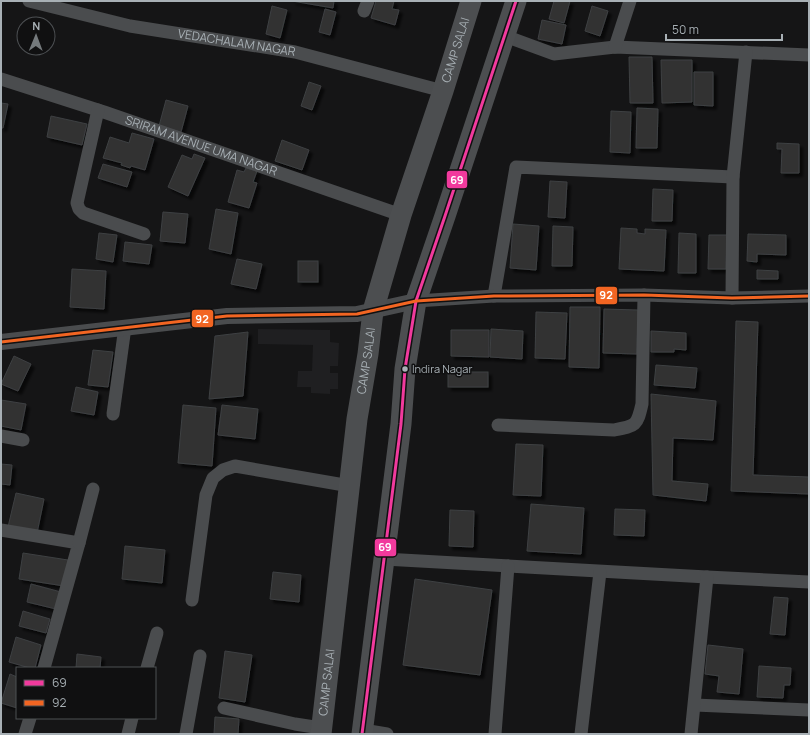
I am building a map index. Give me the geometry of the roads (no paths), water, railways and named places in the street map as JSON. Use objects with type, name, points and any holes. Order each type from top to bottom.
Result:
[{"type":"main road","name":"CAMP SALAI","points":[[321,731],[357,419],[368,354],[373,311],[401,215],[443,91],[471,1]]},
{"type":"main road","points":[[363,732],[400,424],[405,369],[416,301],[516,1]]},
{"type":"street","name":"VEDACHALAM NAGAR","points":[[29,1],[130,26],[295,52],[443,91]]},
{"type":"street","points":[[615,47],[630,1]]},
{"type":"street","points":[[505,36],[554,54],[615,47],[809,54]]},
{"type":"street","points":[[732,298],[734,176],[746,52]]},
{"type":"street","name":"SRIRAM AVENUE UMA NAGAR","points":[[1,80],[98,110],[401,215]]},
{"type":"street","points":[[98,110],[78,203],[79,209],[83,213],[144,234]]},
{"type":"street","points":[[494,296],[516,167],[734,176]]},
{"type":"street","points":[[498,425],[614,430],[629,427],[636,423],[642,404],[644,295]]},
{"type":"street","points":[[1,342],[227,316],[357,314],[416,301],[494,296],[644,295],[732,298],[809,296]]},
{"type":"street","points":[[113,414],[125,327]]},
{"type":"street","points":[[1,436],[23,440]]},
{"type":"street","points":[[192,600],[206,495],[213,478],[223,470],[235,466],[350,486]]},
{"type":"street","points":[[44,667],[93,489]]},
{"type":"street","points":[[1,530],[79,543]]},
{"type":"street","points":[[384,559],[600,572],[809,582]]},
{"type":"street","points":[[495,734],[508,566]]},
{"type":"street","points":[[582,734],[600,572]]},
{"type":"street","points":[[691,734],[707,577]]},
{"type":"street","points":[[147,667],[157,633]]},
{"type":"street","points":[[186,734],[200,656]]},
{"type":"street","points":[[695,705],[809,710]]},
{"type":"street","points":[[224,708],[321,731]]},
{"type":"street","points":[[25,734],[30,719]]},
{"type":"street","points":[[128,734],[132,719]]},
{"type":"street","points":[[363,732],[387,734]]},
{"type":"place","name":"Indira Nagar","points":[[405,369]]}]
